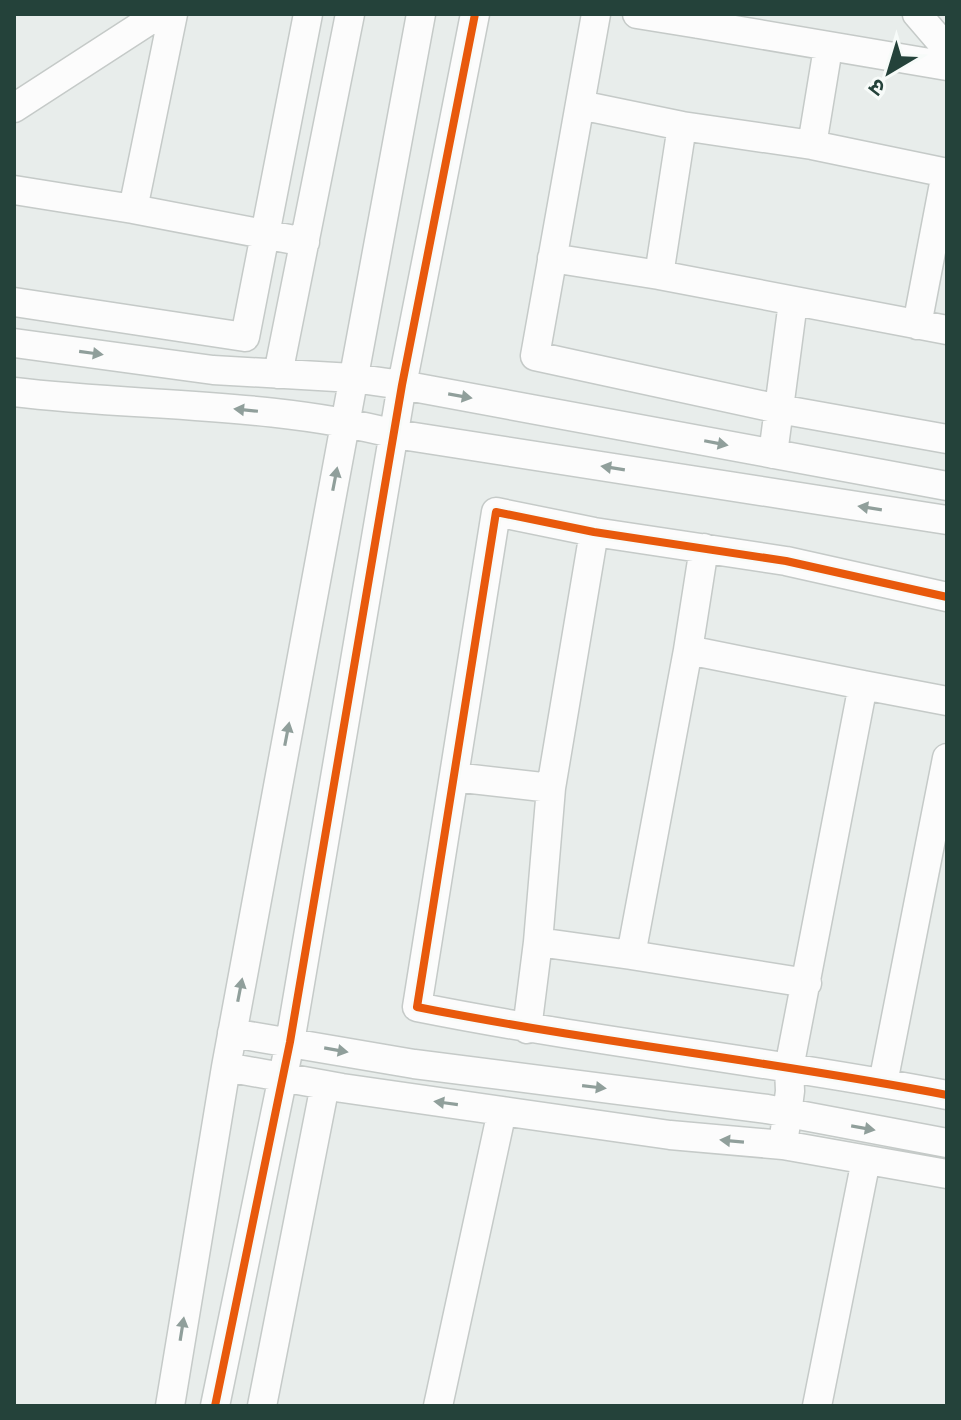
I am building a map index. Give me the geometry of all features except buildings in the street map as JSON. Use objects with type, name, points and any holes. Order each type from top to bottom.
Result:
[{"type":"street","points":[[14,108],[159,14]]},
{"type":"street","points":[[133,209],[173,14]]},
{"type":"street","points":[[14,302],[245,337],[308,14]]},
{"type":"street","points":[[278,374],[350,14]]},
{"type":"street","points":[[170,1406],[232,1033],[421,14]]},
{"type":"street","points":[[215,1406],[290,1042],[402,385],[475,14]]},
{"type":"street","points":[[596,14],[535,356],[779,409],[947,439]]},
{"type":"street","points":[[637,14],[700,19],[828,48],[947,66]]},
{"type":"street","points":[[917,14],[947,49]]},
{"type":"street","points":[[812,145],[828,48]]},
{"type":"street","points":[[580,105],[682,126],[812,145],[947,173],[917,325]]},
{"type":"street","points":[[659,275],[682,126]]},
{"type":"street","points":[[14,190],[305,242]]},
{"type":"street","points":[[552,258],[659,275],[947,330]]},
{"type":"street","points":[[773,454],[793,302]]},
{"type":"street","points":[[213,370],[220,335]]},
{"type":"street","points":[[14,343],[213,370],[353,378],[402,385],[947,486]]},
{"type":"street","points":[[14,392],[181,403],[346,421],[395,434],[947,520]]},
{"type":"street","points":[[947,597],[786,561],[594,532],[496,512],[417,1007],[527,1029],[947,1095]]},
{"type":"street","points":[[527,1029],[551,788],[594,532]]},
{"type":"street","points":[[631,955],[704,548]]},
{"type":"street","points":[[688,650],[947,701]]},
{"type":"street","points":[[783,1145],[790,1091],[789,1068],[863,685]]},
{"type":"street","points":[[883,1083],[938,860],[947,758]]},
{"type":"street","points":[[454,777],[551,788]]},
{"type":"street","points":[[538,942],[807,983]]},
{"type":"street","points":[[232,1033],[414,1064],[767,1109],[947,1143]]},
{"type":"street","points":[[226,1067],[325,1085],[670,1135],[783,1145],[947,1174]]},
{"type":"street","points":[[262,1406],[325,1085]]},
{"type":"street","points":[[438,1406],[502,1111]]},
{"type":"street","points":[[817,1406],[866,1160]]},
{"type":"cycle path","points":[[215,1406],[290,1042],[402,385],[475,14]]},
{"type":"cycle path","points":[[947,597],[786,561],[594,532],[496,512],[417,1007],[947,1095]]}]
